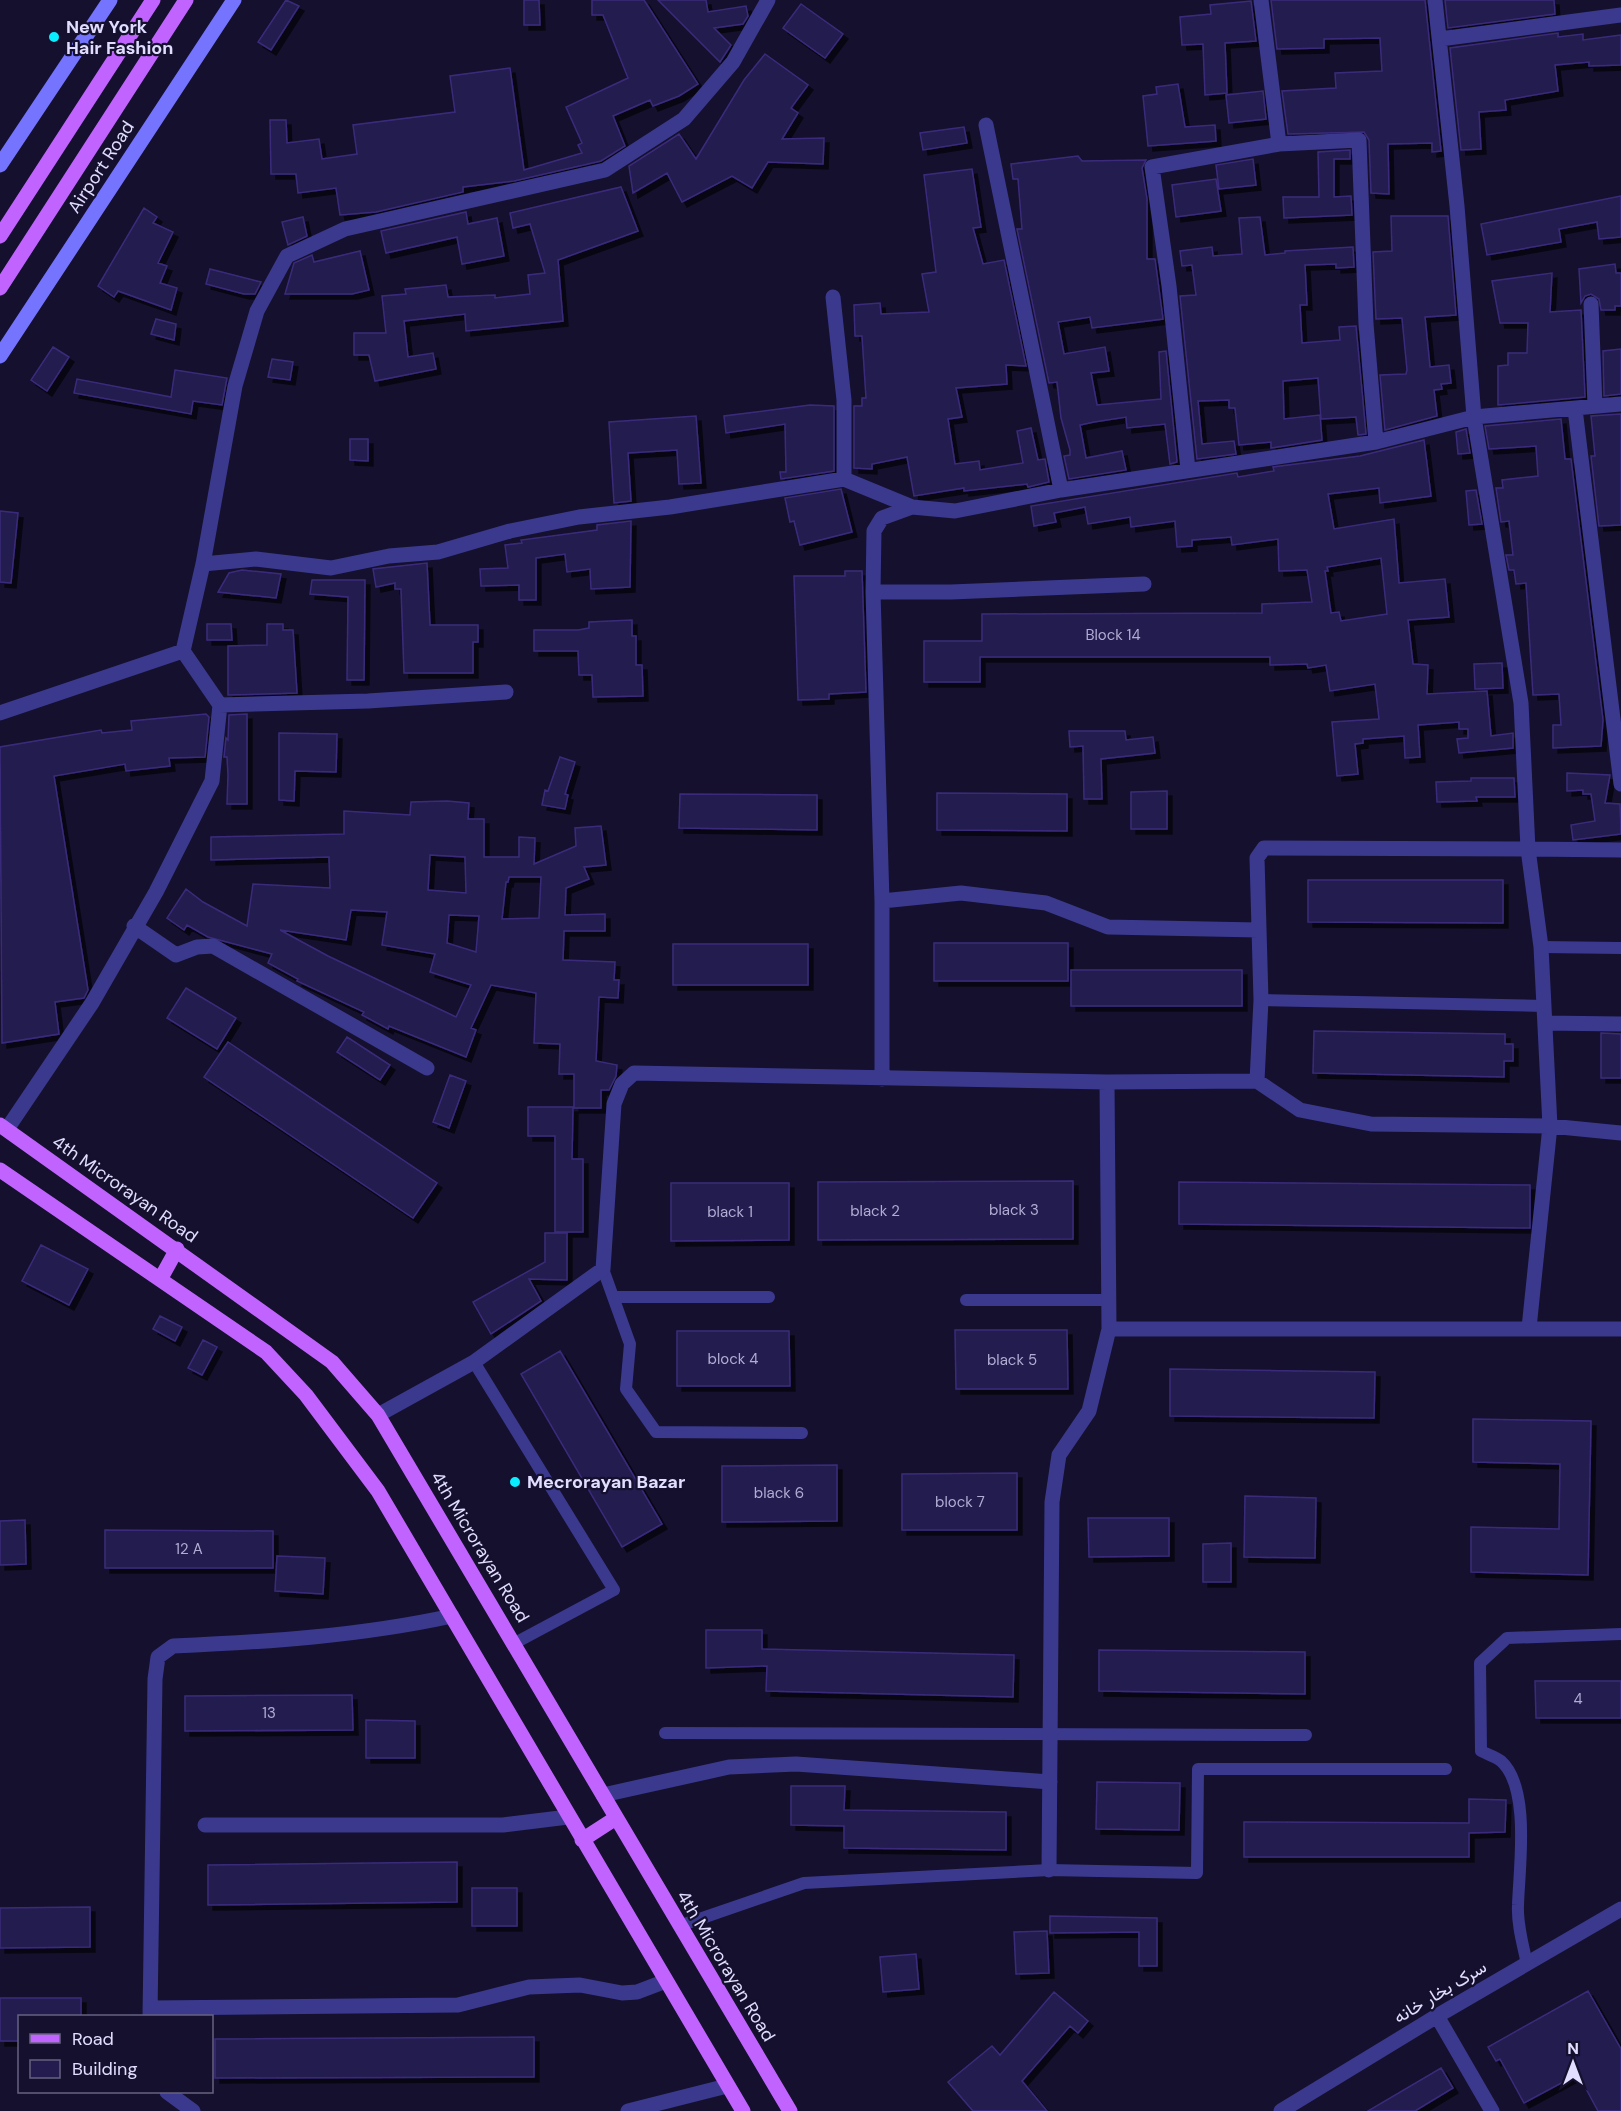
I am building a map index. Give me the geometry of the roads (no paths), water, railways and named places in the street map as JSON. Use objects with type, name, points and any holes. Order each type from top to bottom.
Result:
[{"type":"main road","points":[[0,165],[110,0]]},
{"type":"main road","points":[[0,236],[153,0]]},
{"type":"main road","name":"Airport Road","points":[[0,288],[186,0]]},
{"type":"main road","name":"Airport Road","points":[[0,356],[234,0]]},
{"type":"main road","name":"4th Microrayan Road","points":[[4,1127],[332,1362],[378,1415],[790,2111]]},
{"type":"main road","points":[[0,1170],[266,1352],[306,1395],[378,1491],[743,2111]]},
{"type":"main road","points":[[161,1278],[177,1249]]},
{"type":"main road","points":[[582,1840],[616,1818]]},
{"type":"street","points":[[4,1127],[92,1003],[134,926],[156,892],[212,781],[220,705],[183,651],[203,564],[235,386],[257,311],[287,256],[345,229],[605,170],[684,120],[734,62],[767,0]]},
{"type":"street","points":[[1261,0],[1279,144]]},
{"type":"street","points":[[1435,0],[1457,207],[1474,417],[1521,703],[1528,849],[1541,947],[1550,1126],[1529,1328]]},
{"type":"street","points":[[1440,39],[1621,15]]},
{"type":"street","points":[[986,125],[1061,490]]},
{"type":"street","points":[[1188,470],[1169,286],[1152,167],[1279,144],[1359,140],[1366,324],[1376,442]]},
{"type":"street","points":[[833,297],[844,400],[844,479]]},
{"type":"street","points":[[1591,304],[1595,406]]},
{"type":"street","points":[[203,564],[256,559],[331,567],[389,556],[438,552],[510,531],[579,517],[670,507],[844,479],[912,507],[955,511],[1061,490],[1376,442],[1474,417],[1621,404]]},
{"type":"street","points":[[1575,409],[1621,784]]},
{"type":"street","points":[[882,1079],[882,901],[873,592],[874,531],[882,518],[912,507]]},
{"type":"street","points":[[873,592],[951,592],[1144,584]]},
{"type":"street","points":[[0,713],[183,651]]},
{"type":"street","points":[[220,705],[368,701],[506,692]]},
{"type":"street","points":[[1257,1082],[1261,1000],[1257,858],[1264,848],[1621,850]]},
{"type":"street","points":[[882,901],[961,894],[1046,903],[1108,927],[1258,930]]},
{"type":"street","points":[[134,926],[176,955],[197,947],[213,946],[428,1068]]},
{"type":"street","points":[[1545,1023],[1621,1024]]},
{"type":"street","points":[[378,1415],[474,1362],[603,1269],[614,1104],[622,1084],[634,1073],[882,1079],[1257,1082],[1300,1110],[1371,1124],[1550,1126],[1621,1133]]},
{"type":"street","points":[[1049,1870],[1054,1490],[1059,1455],[1089,1411],[1109,1329],[1107,1082]]},
{"type":"street","points":[[1109,1329],[1621,1329]]},
{"type":"street","points":[[452,1616],[392,1629],[317,1638],[173,1646],[158,1657],[155,1678],[150,2012],[458,2005],[529,1987],[580,1985],[622,1992],[637,1992],[666,1981]]},
{"type":"street","points":[[603,1796],[729,1767],[761,1764],[796,1764],[1050,1782]]},
{"type":"street","points":[[205,1825],[503,1825],[568,1816]]},
{"type":"street","name":"سرک بخار خانه","points":[[1281,2111],[1437,2016],[1621,1909]]},
{"type":"street","points":[[1437,2016],[1492,2111]]},
{"type":"street","points":[[628,2111],[727,2086]]},
{"type":"street","points":[[170,2093],[193,2111]]},
{"type":"lane","points":[[1541,947],[1621,948]]},
{"type":"lane","points":[[1261,1000],[1544,1006]]},
{"type":"lane","points":[[603,1269],[630,1344],[626,1389],[656,1432],[802,1433]]},
{"type":"lane","points":[[614,1297],[769,1297]]},
{"type":"lane","points":[[966,1300],[1108,1300]]},
{"type":"lane","points":[[474,1362],[614,1590],[515,1644]]},
{"type":"lane","points":[[1527,1964],[1518,1907],[1522,1847],[1520,1810],[1512,1776],[1501,1761],[1481,1751],[1480,1663],[1507,1638],[1621,1634]]},
{"type":"lane","points":[[665,1733],[1306,1735]]},
{"type":"lane","points":[[679,1926],[804,1883],[1049,1870],[1197,1873],[1198,1769],[1446,1769]]},
{"type":"place","name":"New York Hair Fashion","points":[[54,37]]},
{"type":"place","name":"Mecrorayan Bazar","points":[[515,1482]]}]
